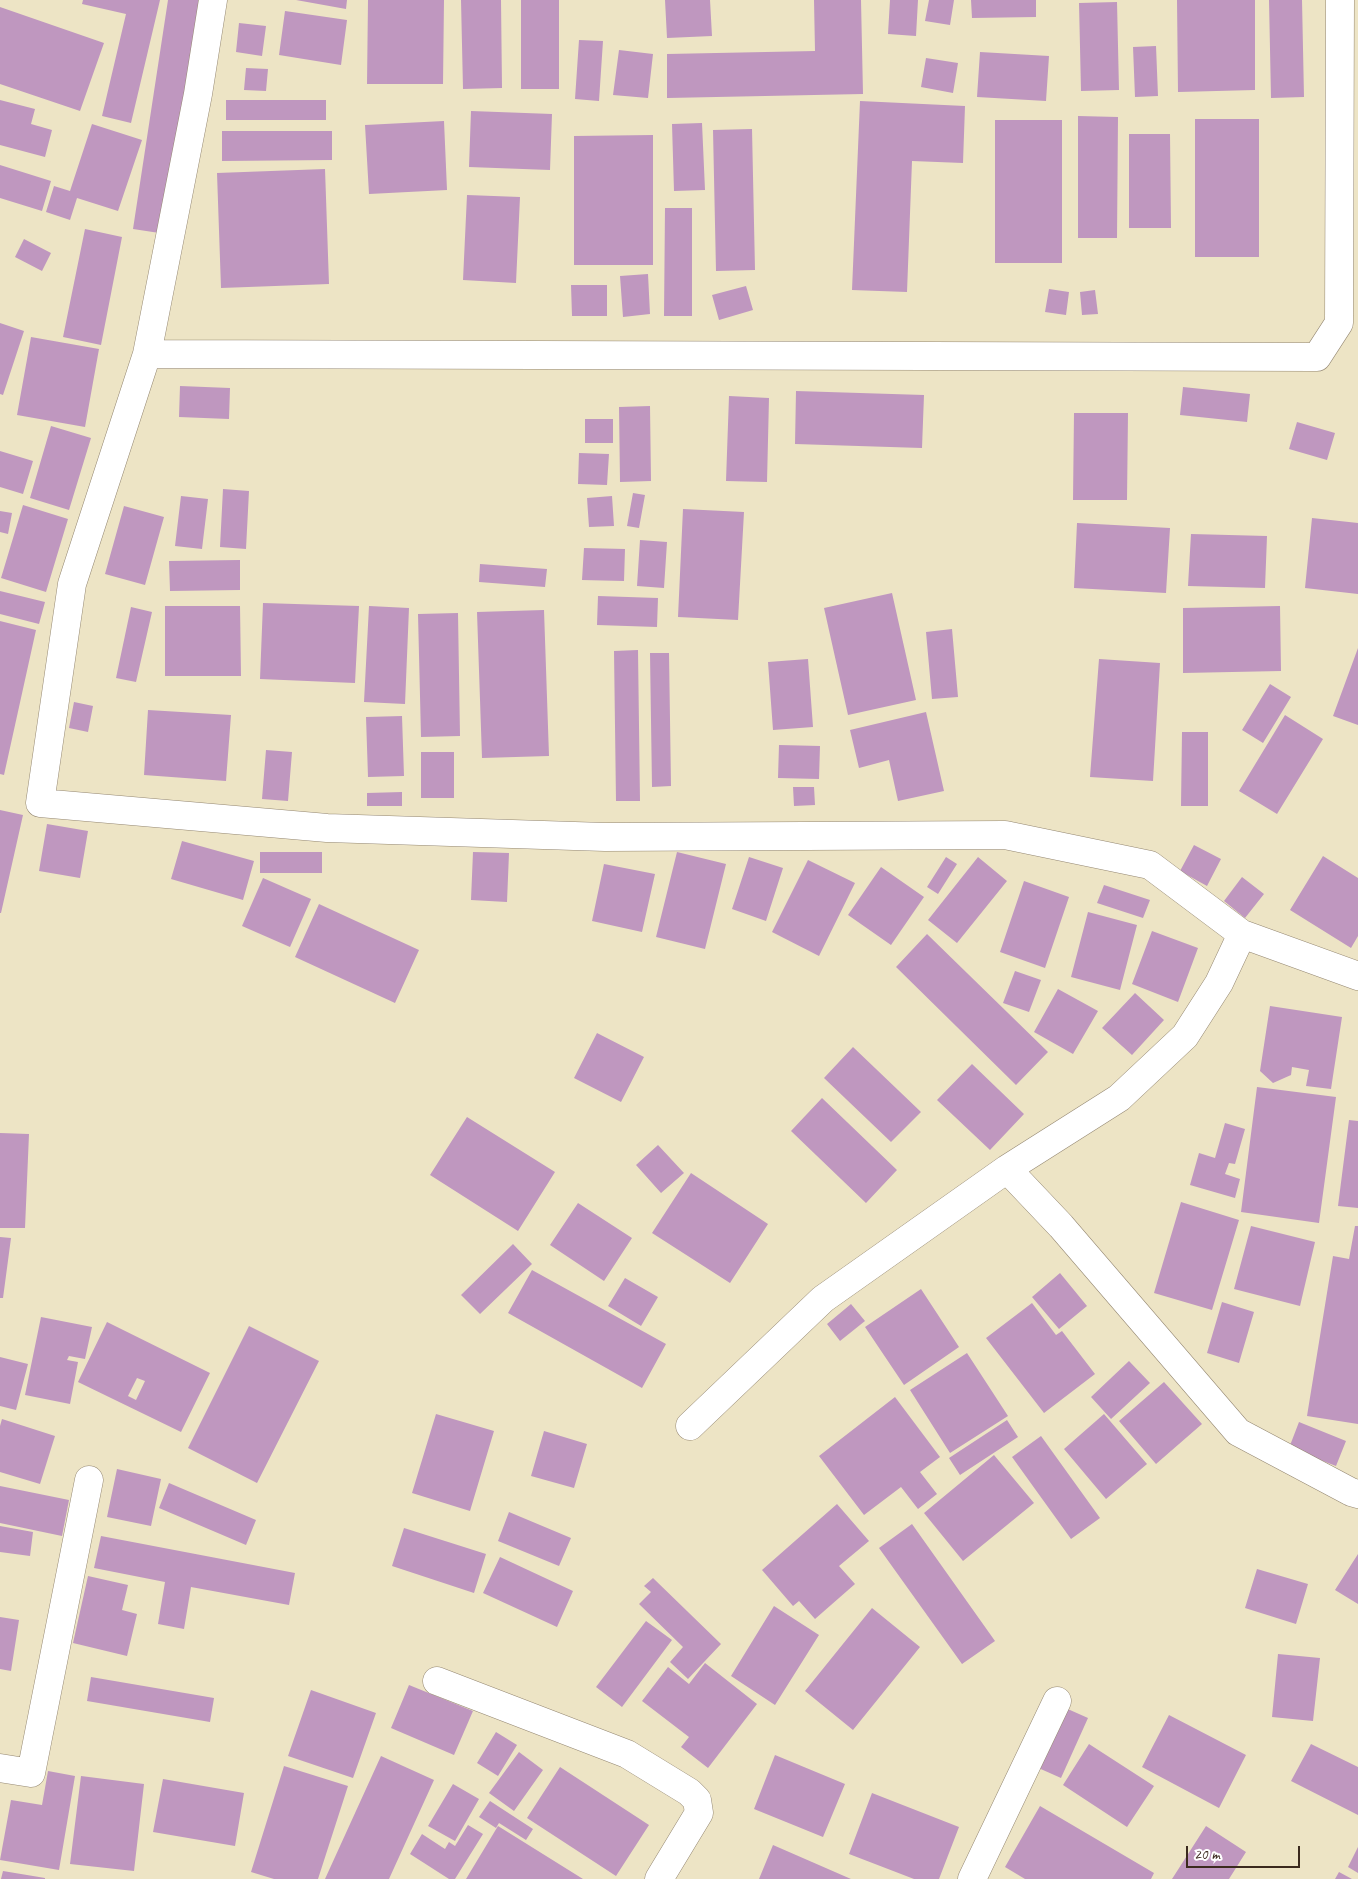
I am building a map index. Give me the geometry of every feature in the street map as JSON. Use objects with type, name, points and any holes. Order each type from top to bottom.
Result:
[{"type":"street","points":[[213,0],[198,94],[147,354],[72,584],[40,803],[326,828],[604,837],[1004,835],[1150,865],[1242,934],[1358,976]]},
{"type":"street","points":[[147,354],[1317,357],[1339,322],[1340,0]]},
{"type":"street","points":[[690,1426],[823,1299],[1007,1169],[1119,1098],[1185,1036],[1219,983],[1242,934]]},
{"type":"street","points":[[1007,1169],[1061,1226],[1238,1432],[1358,1494]]},
{"type":"street","points":[[0,1768],[31,1773],[89,1480]]},
{"type":"street","points":[[436,1681],[627,1754],[689,1792],[698,1800],[699,1813],[659,1879]]},
{"type":"street","points":[[972,1879],[1057,1701]]},
{"type":"building","points":[[83,0],[160,0],[131,123],[102,116],[126,14],[82,4]]},
{"type":"building","points":[[168,0],[201,0],[166,234],[133,229]]},
{"type":"building","points":[[296,0],[347,0],[346,9]]},
{"type":"building","points":[[368,0],[444,0],[443,84],[367,84]]},
{"type":"building","points":[[461,0],[501,0],[502,88],[463,89]]},
{"type":"building","points":[[521,0],[559,0],[559,89],[521,89]]},
{"type":"building","points":[[665,0],[710,0],[712,36],[667,38]]},
{"type":"building","points":[[814,0],[861,0],[863,94],[667,98],[667,54],[815,51]]},
{"type":"building","points":[[890,0],[918,0],[916,36],[888,34]]},
{"type":"building","points":[[929,0],[954,0],[950,25],[925,21]]},
{"type":"building","points":[[971,0],[1036,0],[1036,17],[972,18]]},
{"type":"building","points":[[1177,0],[1255,0],[1255,90],[1178,92]]},
{"type":"building","points":[[1269,0],[1302,0],[1304,97],[1271,98]]},
{"type":"building","points":[[1117,2],[1119,90],[1081,91],[1079,3]]},
{"type":"building","points":[[0,7],[104,43],[80,111],[0,84]]},
{"type":"building","points":[[285,11],[347,20],[341,65],[279,55]]},
{"type":"building","points":[[239,23],[266,26],[262,56],[236,52]]},
{"type":"building","points":[[579,40],[603,41],[599,101],[575,99]]},
{"type":"building","points":[[1156,46],[1158,96],[1135,97],[1133,47]]},
{"type":"building","points":[[619,50],[653,54],[648,98],[613,95]]},
{"type":"building","points":[[980,52],[1049,56],[1046,101],[977,97]]},
{"type":"building","points":[[926,58],[958,63],[953,93],[921,87]]},
{"type":"building","points":[[246,68],[268,69],[266,91],[244,90]]},
{"type":"building","points":[[0,100],[35,109],[31,124],[52,130],[45,157],[0,145]]},
{"type":"building","points":[[226,100],[326,100],[326,120],[226,120]]},
{"type":"building","points":[[860,101],[965,106],[963,163],[912,161],[907,292],[852,290]]},
{"type":"building","points":[[471,111],[552,114],[550,170],[469,167]]},
{"type":"building","points":[[1078,116],[1118,117],[1117,238],[1078,238]]},
{"type":"building","points":[[1195,119],[1259,119],[1259,257],[1195,257]]},
{"type":"building","points":[[995,120],[1062,120],[1062,263],[995,263]]},
{"type":"building","points":[[444,121],[447,190],[369,194],[365,125]]},
{"type":"building","points":[[702,123],[705,190],[674,191],[672,124]]},
{"type":"building","points":[[92,124],[142,140],[118,211],[77,198],[70,220],[46,212],[54,186],[70,191]]},
{"type":"building","points":[[752,129],[755,270],[716,271],[713,130]]},
{"type":"building","points":[[222,131],[332,131],[332,160],[222,161]]},
{"type":"building","points":[[1129,134],[1170,134],[1171,228],[1129,228]]},
{"type":"building","points":[[653,135],[653,265],[574,265],[574,136]]},
{"type":"building","points":[[0,165],[51,181],[42,211],[0,198]]},
{"type":"building","points":[[325,169],[329,284],[221,288],[217,173]]},
{"type":"building","points":[[467,195],[520,197],[516,283],[463,280]]},
{"type":"building","points":[[665,208],[692,208],[692,316],[664,316]]},
{"type":"building","points":[[85,229],[122,237],[101,345],[63,337]]},
{"type":"building","points":[[24,239],[51,253],[42,271],[15,257]]},
{"type":"building","points":[[648,274],[650,314],[623,317],[620,276]]},
{"type":"building","points":[[571,285],[607,285],[607,316],[572,316]]},
{"type":"building","points":[[746,286],[753,310],[719,320],[712,295]]},
{"type":"building","points":[[1049,289],[1069,292],[1066,315],[1045,312]]},
{"type":"building","points":[[1095,290],[1098,314],[1082,315],[1080,292]]},
{"type":"building","points":[[0,323],[24,331],[3,395],[0,394]]},
{"type":"building","points":[[31,337],[99,349],[85,427],[17,415]]},
{"type":"building","points":[[180,386],[230,388],[229,419],[179,417]]},
{"type":"building","points":[[1183,387],[1250,394],[1247,422],[1180,415]]},
{"type":"building","points":[[796,391],[924,395],[922,448],[795,444]]},
{"type":"building","points":[[729,396],[769,398],[767,482],[726,481]]},
{"type":"building","points":[[650,406],[651,481],[620,482],[619,407]]},
{"type":"building","points":[[1074,413],[1128,413],[1127,500],[1073,500]]},
{"type":"building","points":[[585,419],[613,419],[613,443],[585,443]]},
{"type":"building","points":[[1297,422],[1335,433],[1327,460],[1289,449]]},
{"type":"building","points":[[51,426],[91,438],[69,510],[30,498]]},
{"type":"building","points":[[0,451],[33,461],[23,494],[0,487]]},
{"type":"building","points":[[579,453],[609,454],[607,485],[578,484]]},
{"type":"building","points":[[223,489],[249,491],[246,549],[220,547]]},
{"type":"building","points":[[633,493],[645,495],[639,528],[627,526]]},
{"type":"building","points":[[181,496],[208,499],[202,549],[175,546]]},
{"type":"building","points":[[612,496],[614,526],[589,527],[587,498]]},
{"type":"building","points":[[23,505],[68,519],[46,592],[1,578]]},
{"type":"building","points":[[124,506],[164,517],[145,585],[105,574]]},
{"type":"building","points":[[683,509],[744,512],[738,620],[678,617]]},
{"type":"building","points":[[0,511],[12,513],[8,534],[0,532]]},
{"type":"building","points":[[1312,518],[1358,523],[1358,594],[1305,588]]},
{"type":"building","points":[[1077,523],[1170,528],[1166,593],[1074,588]]},
{"type":"building","points":[[1191,534],[1267,536],[1265,588],[1188,586]]},
{"type":"building","points":[[640,540],[667,542],[664,588],[637,586]]},
{"type":"building","points":[[584,548],[625,549],[624,581],[582,580]]},
{"type":"building","points":[[240,560],[240,590],[170,591],[169,561]]},
{"type":"building","points":[[480,564],[547,569],[545,587],[479,582]]},
{"type":"building","points":[[0,591],[45,602],[39,624],[0,614]]},
{"type":"building","points":[[892,593],[916,700],[848,715],[824,608]]},
{"type":"building","points":[[598,596],[658,598],[657,627],[597,625]]},
{"type":"building","points":[[263,603],[359,606],[355,683],[260,679]]},
{"type":"building","points":[[165,606],[240,606],[241,676],[165,676]]},
{"type":"building","points":[[369,606],[409,608],[405,704],[364,702]]},
{"type":"building","points":[[1280,606],[1281,671],[1183,673],[1183,608]]},
{"type":"building","points":[[131,607],[152,612],[136,682],[116,678]]},
{"type":"building","points":[[544,610],[549,756],[482,758],[477,612]]},
{"type":"building","points":[[458,613],[460,736],[421,737],[418,614]]},
{"type":"building","points":[[0,621],[36,630],[4,775],[0,774]]},
{"type":"building","points":[[952,629],[958,697],[932,699],[926,632]]},
{"type":"building","points":[[1358,648],[1358,725],[1333,716]]},
{"type":"building","points":[[638,650],[640,801],[616,801],[614,651]]},
{"type":"building","points":[[650,653],[669,653],[671,786],[652,787]]},
{"type":"building","points":[[808,659],[813,727],[773,730],[768,662]]},
{"type":"building","points":[[1099,659],[1160,663],[1153,781],[1090,777]]},
{"type":"building","points":[[1270,684],[1291,697],[1263,743],[1242,730]]},
{"type":"building","points":[[74,702],[93,706],[88,732],[69,728]]},
{"type":"building","points":[[148,710],[231,715],[226,781],[144,775]]},
{"type":"building","points":[[926,712],[944,791],[898,801],[889,760],[859,768],[850,730]]},
{"type":"building","points":[[1285,715],[1323,739],[1277,814],[1239,791]]},
{"type":"building","points":[[402,716],[404,776],[368,777],[366,717]]},
{"type":"building","points":[[1182,732],[1208,732],[1208,806],[1181,806]]},
{"type":"building","points":[[779,745],[820,746],[819,779],[778,778]]},
{"type":"building","points":[[266,750],[292,752],[288,801],[262,799]]},
{"type":"building","points":[[421,752],[454,752],[454,798],[421,798]]},
{"type":"building","points":[[793,787],[814,787],[815,805],[794,806]]},
{"type":"building","points":[[402,792],[402,806],[367,806],[367,793]]},
{"type":"building","points":[[0,810],[23,815],[1,913],[0,913]]},
{"type":"building","points":[[47,824],[88,831],[80,878],[39,871]]},
{"type":"building","points":[[182,841],[254,861],[243,900],[171,879]]},
{"type":"building","points":[[1194,845],[1221,859],[1207,886],[1180,871]]},
{"type":"building","points":[[260,852],[322,852],[322,873],[260,873]]},
{"type":"building","points":[[473,852],[509,853],[507,902],[471,900]]},
{"type":"building","points":[[677,852],[726,864],[705,949],[656,937]]},
{"type":"building","points":[[1323,856],[1358,878],[1358,936],[1351,948],[1290,910]]},
{"type":"building","points":[[749,857],[783,868],[766,921],[732,909]]},
{"type":"building","points":[[946,857],[957,864],[938,894],[927,887]]},
{"type":"building","points":[[978,857],[1007,881],[957,943],[928,920]]},
{"type":"building","points":[[808,860],[855,883],[819,956],[772,932]]},
{"type":"building","points":[[604,864],[655,874],[642,932],[592,921]]},
{"type":"building","points":[[881,867],[924,897],[891,945],[848,915]]},
{"type":"building","points":[[1242,877],[1264,894],[1245,918],[1224,901]]},
{"type":"building","points":[[263,878],[311,899],[290,947],[242,926]]},
{"type":"building","points":[[1024,881],[1069,897],[1045,968],[1000,952]]},
{"type":"building","points":[[1104,885],[1150,900],[1143,918],[1097,903]]},
{"type":"building","points":[[319,904],[419,950],[395,1003],[295,957]]},
{"type":"building","points":[[1088,912],[1137,925],[1120,990],[1071,977]]},
{"type":"building","points":[[1152,931],[1198,948],[1178,1002],[1132,984]]},
{"type":"building","points":[[927,934],[1048,1052],[1016,1085],[896,967]]},
{"type":"building","points":[[1015,971],[1041,980],[1029,1012],[1003,1003]]},
{"type":"building","points":[[1058,989],[1098,1011],[1073,1054],[1034,1032]]},
{"type":"building","points":[[1135,993],[1164,1020],[1132,1055],[1102,1028]]},
{"type":"building","points":[[1270,1006],[1342,1017],[1331,1089],[1306,1086],[1309,1070],[1292,1067],[1291,1075],[1273,1083],[1260,1071]]},
{"type":"building","points":[[597,1033],[644,1057],[621,1102],[574,1078]]},
{"type":"building","points":[[853,1047],[921,1112],[891,1142],[824,1078]]},
{"type":"building","points":[[972,1064],[1024,1114],[990,1150],[937,1100]]},
{"type":"building","points":[[1257,1087],[1336,1097],[1319,1223],[1241,1212]]},
{"type":"building","points":[[822,1098],[897,1170],[866,1203],[791,1131]]},
{"type":"building","points":[[467,1117],[555,1172],[518,1231],[430,1175]]},
{"type":"building","points":[[1349,1120],[1358,1121],[1358,1208],[1338,1206]]},
{"type":"building","points":[[1225,1123],[1245,1129],[1235,1164],[1229,1163],[1225,1174],[1240,1179],[1235,1198],[1190,1185],[1199,1153],[1215,1158]]},
{"type":"building","points":[[0,1133],[29,1134],[25,1228],[0,1228]]},
{"type":"building","points":[[658,1145],[684,1173],[661,1193],[636,1165]]},
{"type":"building","points":[[691,1173],[768,1224],[730,1283],[652,1233]]},
{"type":"building","points":[[1181,1202],[1239,1220],[1212,1310],[1154,1293]]},
{"type":"building","points":[[578,1203],[632,1238],[604,1281],[550,1245]]},
{"type":"building","points":[[1251,1226],[1315,1242],[1300,1306],[1234,1289]]},
{"type":"building","points":[[1355,1226],[1358,1226],[1358,1424],[1307,1416],[1333,1256],[1349,1259]]},
{"type":"building","points":[[0,1237],[11,1238],[3,1298],[0,1298]]},
{"type":"building","points":[[513,1244],[532,1264],[480,1314],[461,1295]]},
{"type":"building","points":[[532,1270],[666,1344],[642,1388],[508,1313]]},
{"type":"building","points":[[1060,1273],[1087,1306],[1059,1329],[1032,1297]]},
{"type":"building","points":[[625,1278],[658,1297],[641,1326],[608,1306]]},
{"type":"building","points":[[921,1289],[959,1347],[904,1385],[865,1327]]},
{"type":"building","points":[[1222,1302],[1254,1312],[1239,1363],[1207,1353]]},
{"type":"building","points":[[1032,1303],[1056,1335],[1062,1331],[1095,1374],[1044,1413],[986,1338]]},
{"type":"building","points":[[851,1304],[865,1321],[840,1341],[827,1324]]},
{"type":"building","points":[[41,1317],[92,1327],[85,1359],[69,1356],[67,1360],[78,1362],[70,1404],[25,1395]]},
{"type":"building","points":[[107,1322],[210,1373],[181,1432],[78,1382]],"holes":[[[137,1378],[145,1381],[136,1400],[128,1396]]]},
{"type":"building","points":[[249,1326],[319,1361],[257,1483],[188,1448]]},
{"type":"building","points":[[967,1353],[1008,1416],[950,1453],[910,1390]]},
{"type":"building","points":[[0,1357],[28,1364],[16,1410],[0,1406]]},
{"type":"building","points":[[1129,1361],[1150,1383],[1111,1419],[1091,1397]]},
{"type":"building","points":[[1164,1382],[1202,1424],[1156,1464],[1119,1421]]},
{"type":"building","points":[[895,1397],[940,1457],[920,1472],[937,1494],[918,1509],[901,1487],[864,1515],[819,1456]]},
{"type":"building","points":[[436,1414],[494,1431],[470,1511],[412,1493]]},
{"type":"building","points":[[1104,1414],[1147,1464],[1106,1499],[1064,1449]]},
{"type":"building","points":[[2,1419],[55,1436],[40,1484],[0,1472],[0,1426]]},
{"type":"building","points":[[1007,1420],[1018,1437],[960,1475],[949,1458]]},
{"type":"building","points":[[1299,1422],[1346,1441],[1336,1466],[1289,1448]]},
{"type":"building","points":[[544,1431],[587,1444],[574,1488],[531,1476]]},
{"type":"building","points":[[1041,1436],[1100,1518],[1071,1539],[1012,1457]]},
{"type":"building","points":[[994,1455],[1034,1503],[963,1561],[924,1513]]},
{"type":"building","points":[[117,1469],[161,1479],[151,1526],[107,1517]]},
{"type":"building","points":[[169,1483],[256,1520],[246,1545],[159,1508]]},
{"type":"building","points":[[0,1486],[69,1500],[62,1536],[0,1523]]},
{"type":"building","points":[[837,1504],[869,1541],[839,1566],[855,1584],[815,1619],[799,1601],[793,1606],[762,1570]]},
{"type":"building","points":[[509,1512],[571,1538],[559,1566],[498,1541]]},
{"type":"building","points":[[912,1524],[995,1641],[962,1664],[879,1548]]},
{"type":"building","points":[[0,1526],[33,1532],[30,1556],[0,1552]]},
{"type":"building","points":[[404,1528],[486,1554],[474,1593],[392,1566]]},
{"type":"building","points":[[101,1536],[295,1573],[289,1605],[191,1587],[184,1629],[158,1624],[165,1582],[94,1568]]},
{"type":"building","points":[[1358,1554],[1358,1604],[1335,1590]]},
{"type":"building","points":[[500,1557],[573,1591],[557,1627],[483,1593]]},
{"type":"building","points":[[1257,1569],[1308,1584],[1296,1624],[1245,1608]]},
{"type":"building","points":[[88,1576],[128,1585],[122,1610],[137,1614],[127,1656],[73,1643]]},
{"type":"building","points":[[653,1578],[721,1644],[688,1679],[670,1662],[683,1647],[639,1604],[651,1592],[644,1586]]},
{"type":"building","points":[[774,1606],[819,1635],[775,1705],[731,1676]]},
{"type":"building","points":[[872,1608],[920,1647],[853,1730],[805,1691]]},
{"type":"building","points":[[0,1617],[19,1620],[11,1671],[0,1669]]},
{"type":"building","points":[[646,1621],[672,1640],[622,1707],[596,1687]]},
{"type":"building","points":[[1278,1654],[1320,1658],[1313,1721],[1272,1717]]},
{"type":"building","points":[[705,1663],[757,1704],[708,1768],[681,1747],[689,1737],[642,1701],[668,1667],[689,1684]]},
{"type":"building","points":[[91,1677],[214,1698],[210,1722],[87,1701]]},
{"type":"building","points":[[409,1685],[473,1711],[454,1755],[391,1728]]},
{"type":"building","points":[[311,1690],[376,1713],[353,1778],[288,1756]]},
{"type":"building","points":[[1061,1706],[1088,1718],[1061,1778],[1034,1766]]},
{"type":"building","points":[[1169,1715],[1246,1755],[1219,1808],[1142,1767]]},
{"type":"building","points":[[496,1732],[517,1745],[498,1776],[477,1763]]},
{"type":"building","points":[[1089,1744],[1154,1786],[1127,1827],[1063,1785]]},
{"type":"building","points":[[1311,1744],[1358,1767],[1358,1815],[1291,1781]]},
{"type":"building","points":[[519,1752],[543,1770],[514,1811],[489,1793]]},
{"type":"building","points":[[775,1755],[845,1784],[823,1837],[754,1809]]},
{"type":"building","points":[[381,1756],[434,1780],[389,1879],[325,1879]]},
{"type":"building","points":[[284,1766],[348,1786],[318,1879],[274,1879],[251,1872]]},
{"type":"building","points":[[560,1767],[649,1825],[616,1876],[527,1818]]},
{"type":"building","points":[[48,1771],[75,1776],[59,1870],[0,1860],[11,1800],[42,1805]]},
{"type":"building","points":[[81,1776],[144,1784],[134,1871],[70,1864]]},
{"type":"building","points":[[163,1779],[244,1793],[235,1846],[153,1832]]},
{"type":"building","points":[[453,1784],[479,1799],[455,1841],[428,1826]]},
{"type":"building","points":[[872,1793],[959,1827],[939,1879],[914,1879],[849,1854]]},
{"type":"building","points":[[490,1801],[533,1829],[526,1840],[499,1823],[496,1828],[479,1817]]},
{"type":"building","points":[[1040,1806],[1154,1873],[1151,1879],[1025,1879],[1005,1867]]},
{"type":"building","points":[[468,1825],[483,1834],[455,1879],[449,1879],[410,1854],[422,1834],[445,1849],[449,1842],[455,1846]]},
{"type":"building","points":[[498,1826],[583,1879],[466,1879]]},
{"type":"building","points":[[1206,1826],[1246,1852],[1229,1879],[1172,1879]]},
{"type":"building","points":[[773,1845],[851,1879],[759,1879]]},
{"type":"building","points":[[1358,1847],[1358,1873],[1348,1867]]},
{"type":"building","points":[[3,1871],[45,1878],[45,1879],[1,1879]]},
{"type":"building","points":[[1339,1872],[1352,1879],[1335,1879]]}]
